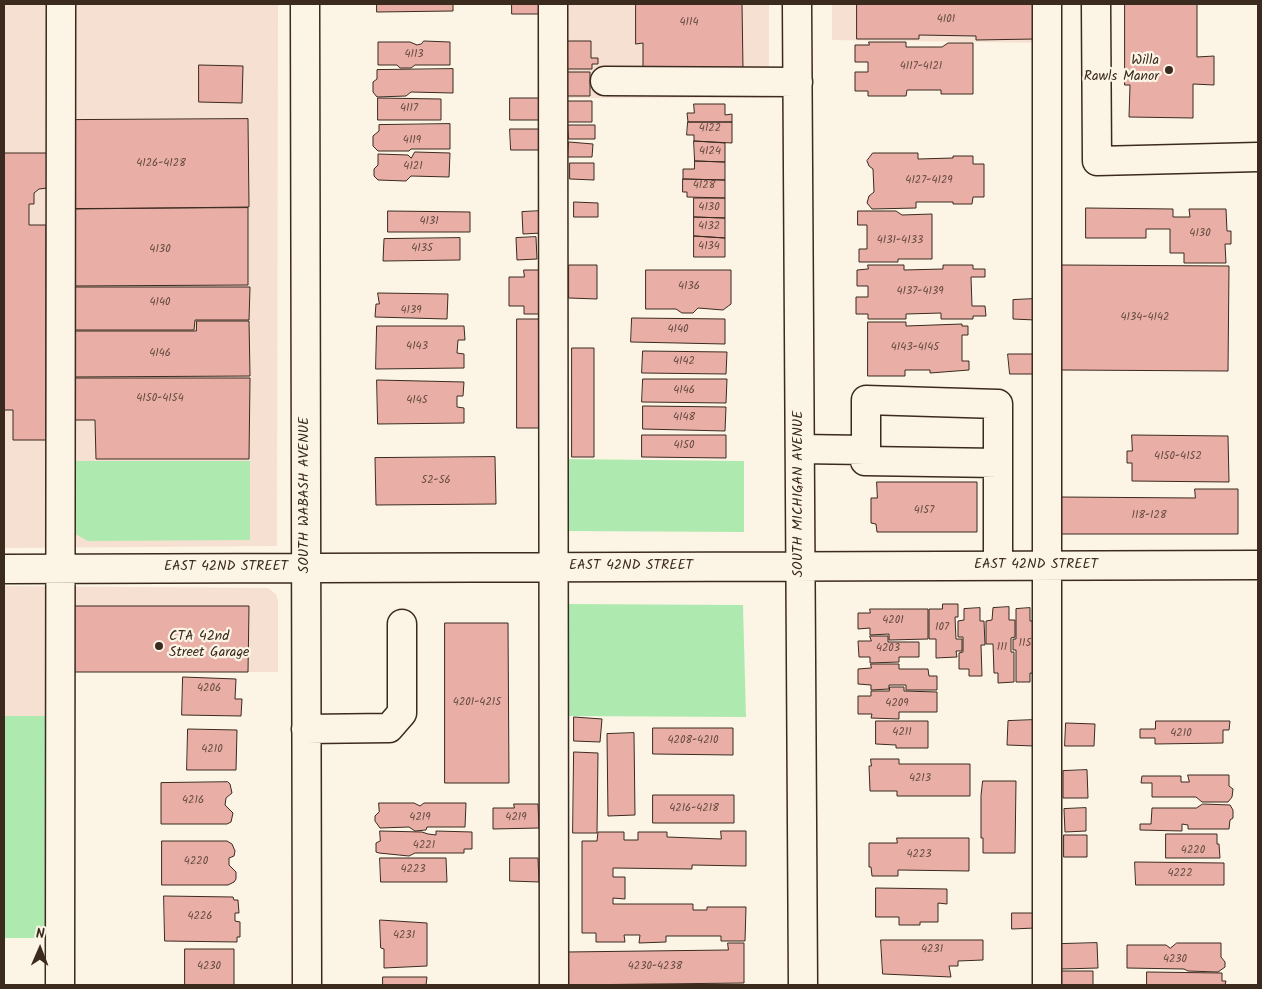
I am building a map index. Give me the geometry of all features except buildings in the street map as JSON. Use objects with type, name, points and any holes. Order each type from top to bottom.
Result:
[{"type":"street","points":[[60,4],[60,985]]},
{"type":"street","name":"SOUTH WABASH AVENUE","points":[[305,4],[307,985]]},
{"type":"street","points":[[553,4],[554,985]]},
{"type":"street","name":"SOUTH MICHIGAN AVENUE","points":[[797,4],[802,985]]},
{"type":"street","points":[[1047,4],[1047,985]]},
{"type":"street","points":[[1096,4],[1097,161],[1258,157]]},
{"type":"street","points":[[605,81],[798,82]]},
{"type":"street","points":[[998,463],[865,461],[866,400],[998,404],[998,463],[998,566]]},
{"type":"street","points":[[800,449],[866,450]]},
{"type":"street","name":"EAST 42ND STREET","points":[[4,569],[1258,565]]},
{"type":"street","points":[[306,729],[389,728],[402,713],[402,624]]},
{"type":"shaded area","points":[[4,4],[278,4],[277,546],[4,548]]},
{"type":"shaded area","points":[[553,4],[769,4],[769,98],[553,98]]},
{"type":"shaded area","points":[[832,4],[1047,4],[1047,43],[832,40]]},
{"type":"shaded area","points":[[4,586],[268,588],[276,594],[278,601],[278,672],[60,672],[60,717],[4,716]]},
{"type":"green space","points":[[561,459],[744,461],[744,532],[562,531]]},
{"type":"green space","points":[[68,461],[250,461],[250,540],[88,541],[68,530]]},
{"type":"green space","points":[[564,604],[743,605],[746,717],[564,716]]},
{"type":"green space","points":[[4,716],[46,716],[47,938],[4,938]]},
{"type":"place","name":"Willa Rawls Manor","points":[[1169,70]]},
{"type":"place","name":"CTA 42nd Street Garage","points":[[159,646]]}]
